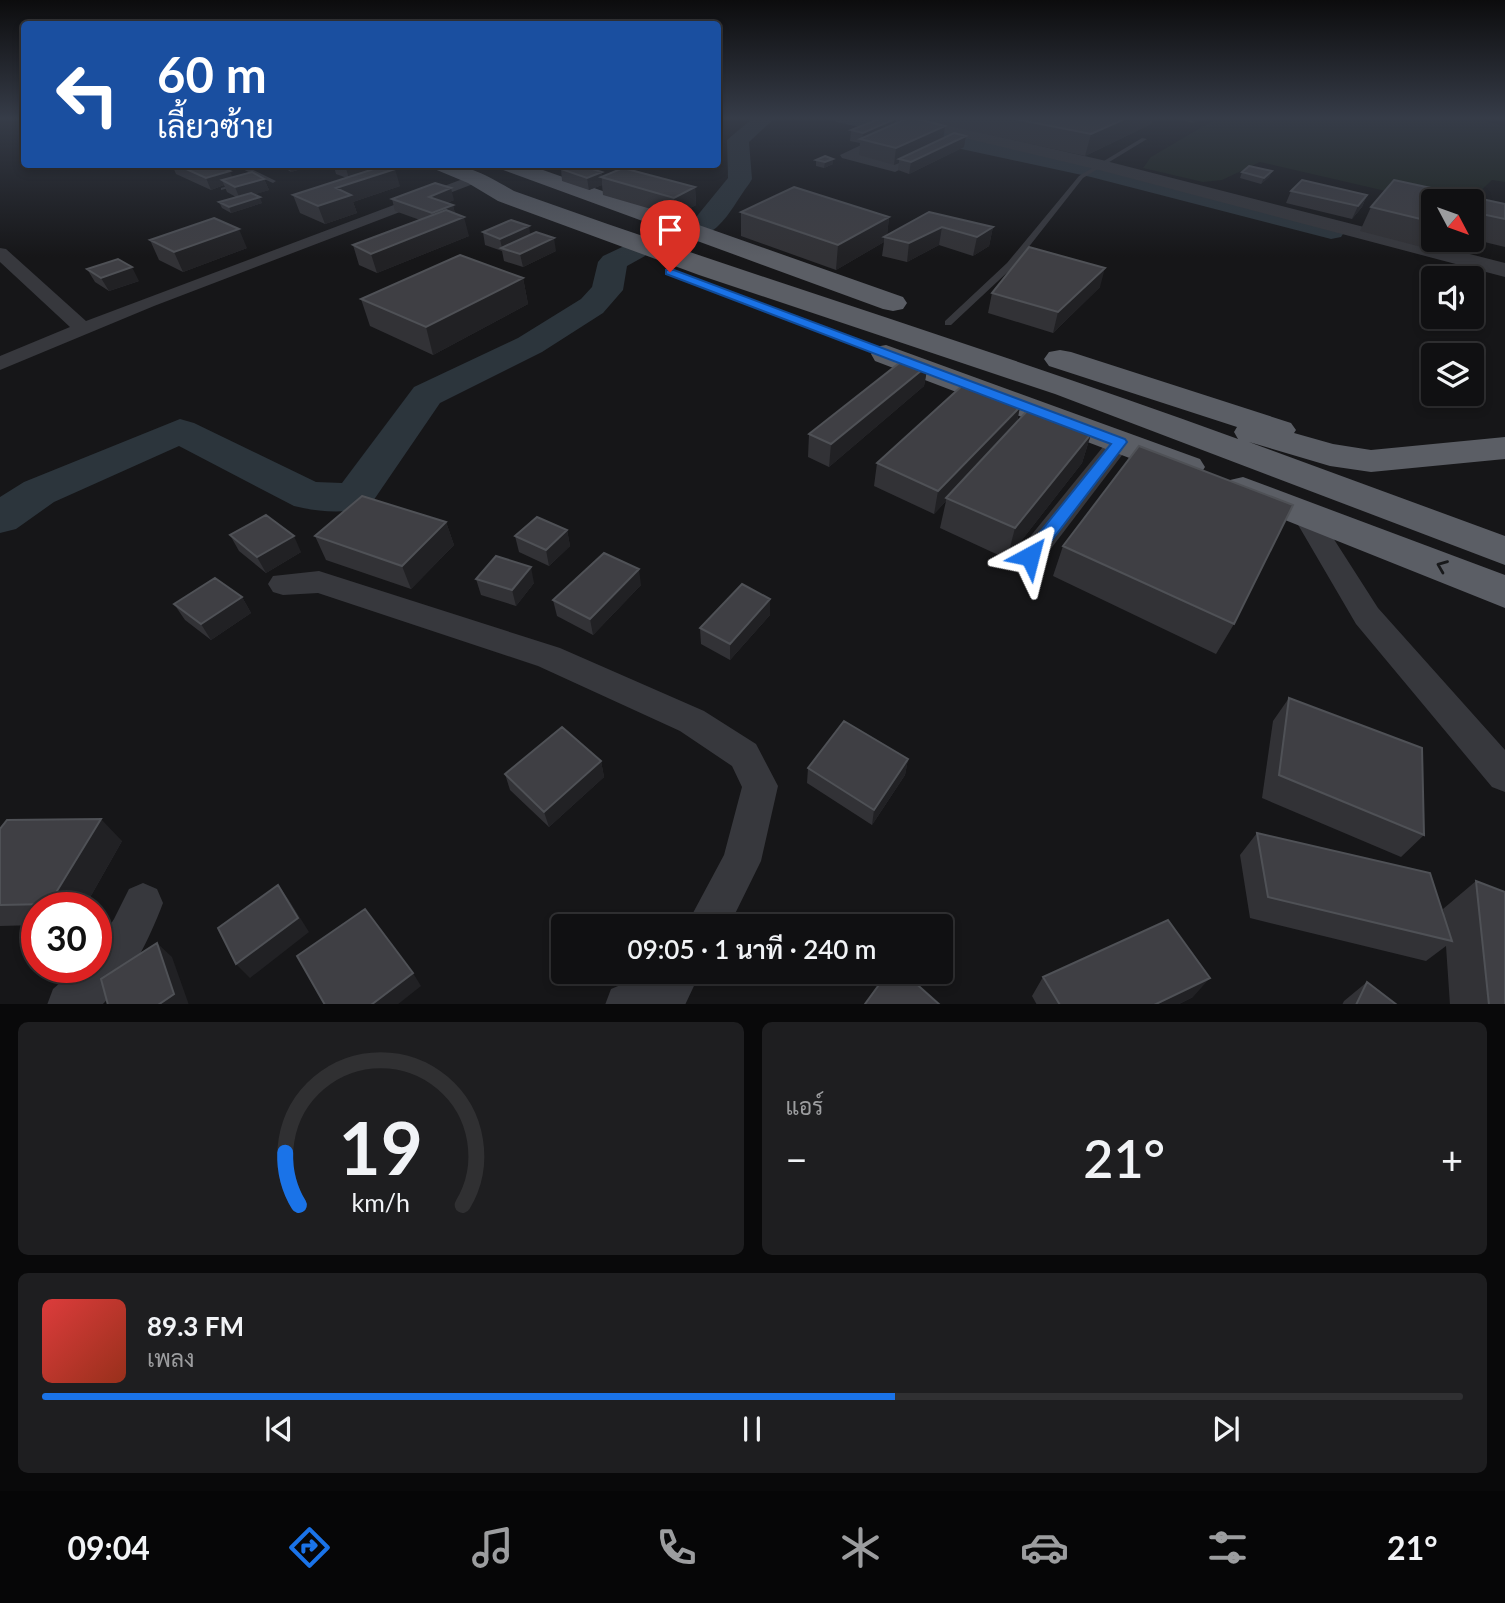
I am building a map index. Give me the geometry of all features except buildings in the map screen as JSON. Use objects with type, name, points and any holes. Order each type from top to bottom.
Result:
[{"type":"highway","points":[[516,168],[948,323],[1333,448],[1372,450],[1505,439]]},
{"type":"highway","points":[[478,169],[550,187],[1275,440],[1319,452],[1371,461],[1505,448]]},
{"type":"highway","points":[[478,169],[510,197],[599,238],[1057,396],[1505,562]]},
{"type":"highway","points":[[478,169],[1071,382],[1505,533]]},
{"type":"highway","points":[[510,197],[514,204],[592,243],[1303,511],[1505,592]]},
{"type":"highway","points":[[510,197],[708,270],[1071,382],[1505,551]]},
{"type":"highway","points":[[1372,450],[1505,477]]},
{"type":"street","points":[[880,164],[895,168],[901,164]]},
{"type":"street","points":[[1095,164],[1505,270]]},
{"type":"street","points":[[0,364],[478,169]]},
{"type":"street","points":[[0,253],[83,329]]},
{"type":"street","points":[[1030,556],[1120,442]]},
{"type":"street","points":[[1303,511],[1367,616],[1505,776]]},
{"type":"street","points":[[283,584],[319,582],[549,657],[692,722],[744,755],[761,786],[742,861],[713,914]]},
{"type":"street","points":[[69,1004],[103,975],[131,935],[143,903]]},
{"type":"street","points":[[627,1004],[637,1000],[661,1004],[673,984]]},
{"type":"lane","points":[[948,323],[1010,265],[1081,177],[1102,165]]},
{"type":"lane","points":[[247,168],[272,181]]},
{"type":"lane","points":[[223,188],[264,177]]},
{"type":"shaded area","points":[[1146,164],[1256,164],[1222,180],[1203,182],[1143,168]]},
{"type":"shaded area","points":[[1268,164],[1505,164],[1505,182],[1492,180],[1483,189],[1421,189],[1421,199]]},
{"type":"waterway","points":[[674,235],[707,222],[740,179],[739,164]]},
{"type":"waterway","points":[[1064,164],[1331,231]]},
{"type":"waterway","points":[[0,518],[39,492],[180,431],[309,496],[354,497],[427,395],[530,345],[592,306],[607,290],[613,262],[635,250]]},
{"type":"route","points":[[670,272],[1120,442],[1030,556]]}]
